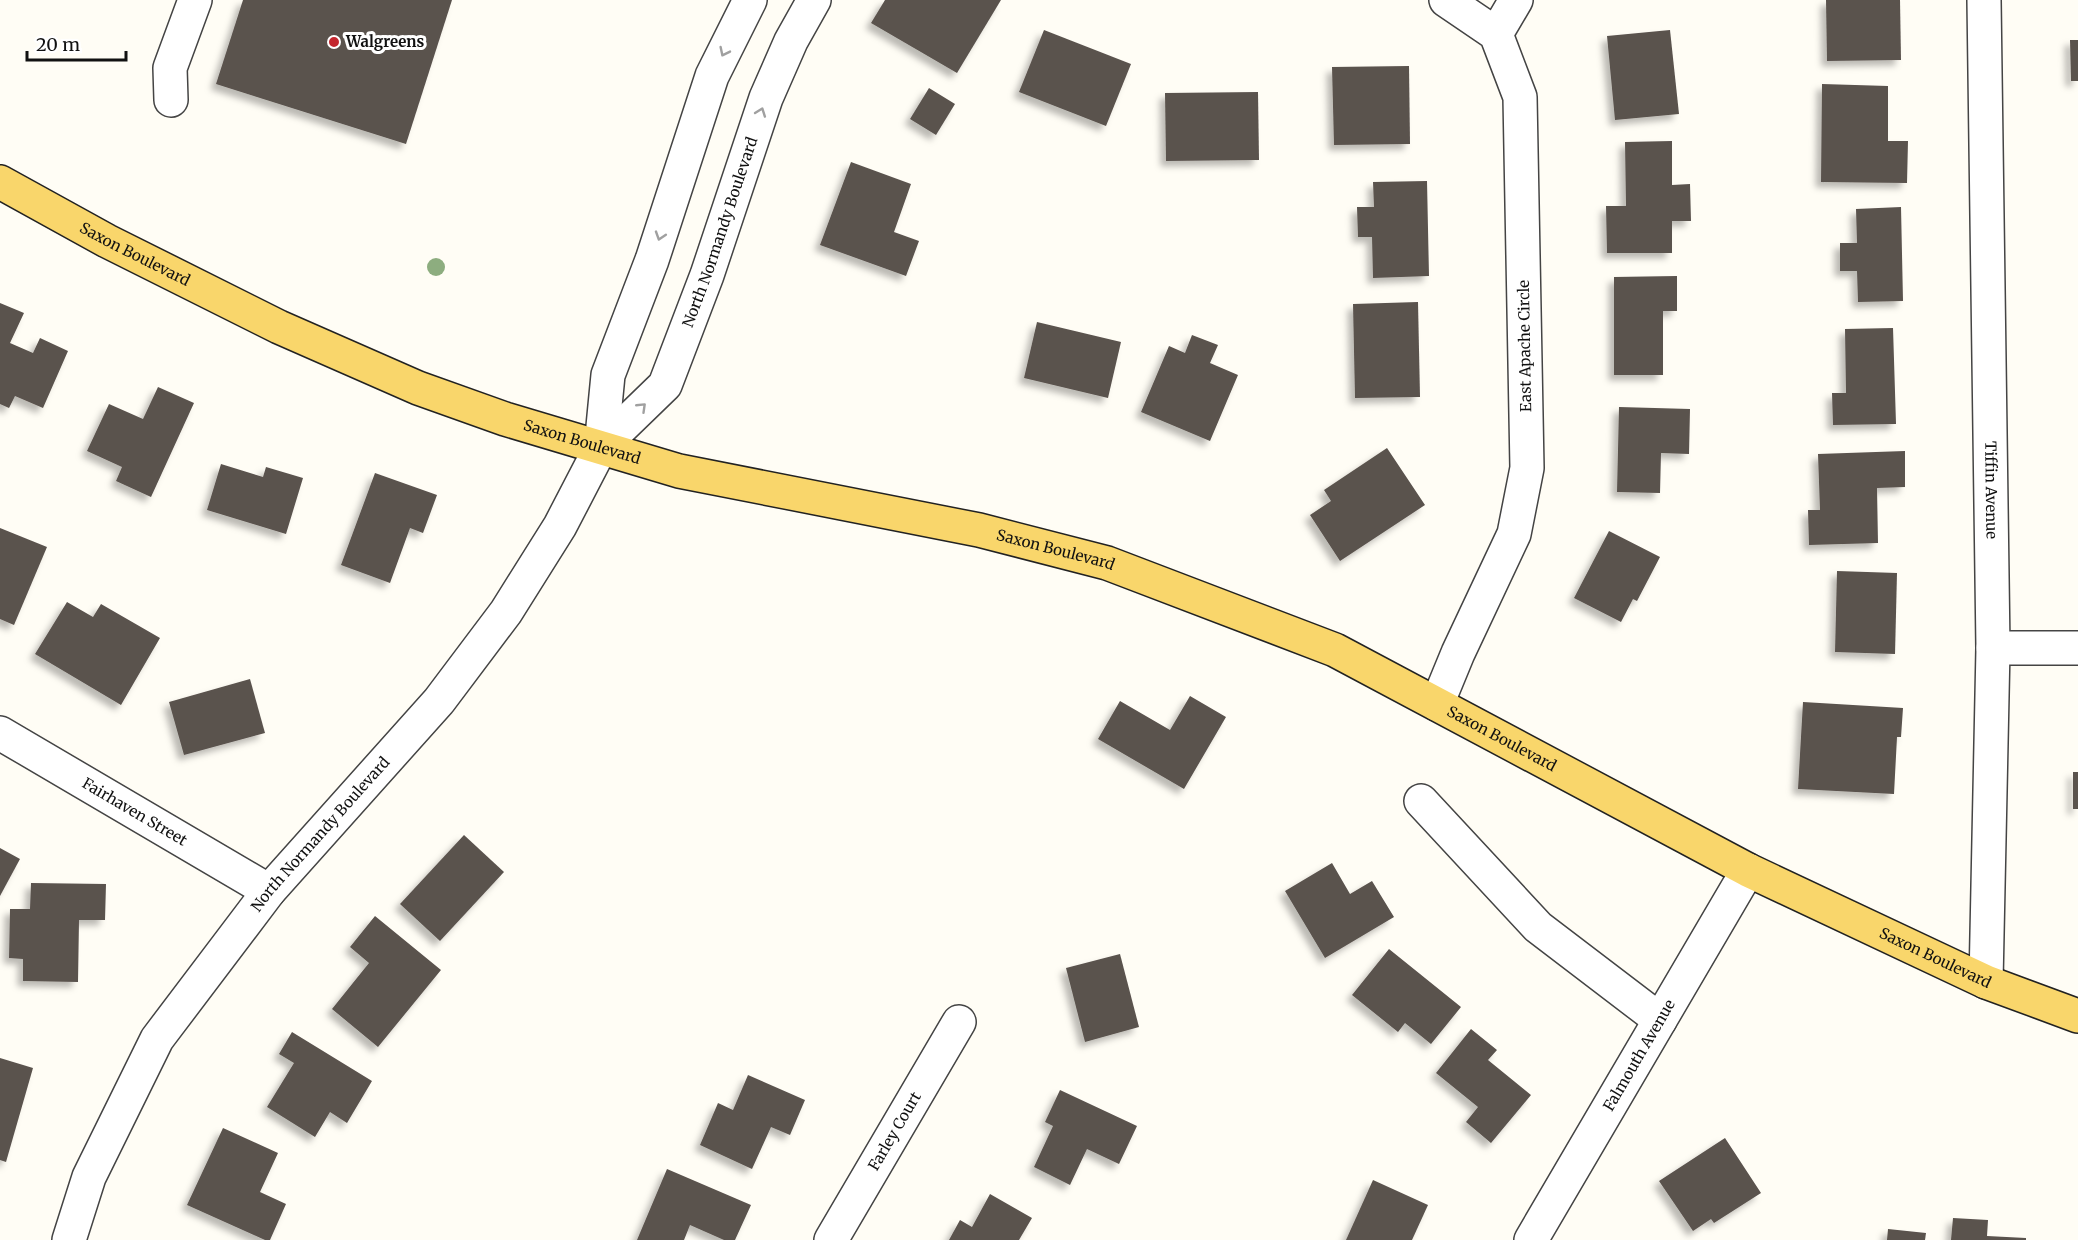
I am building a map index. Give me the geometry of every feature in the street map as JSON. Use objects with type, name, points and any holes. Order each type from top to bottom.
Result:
[{"type":"main road","name":"Saxon Boulevard","points":[[0,182],[107,241],[279,327],[418,388],[505,419],[679,471],[979,530],[1107,563],[1335,651],[1748,870],[1986,982],[2078,1016]]},
{"type":"street","points":[[171,100],[170,68],[195,0]]},
{"type":"street","name":"North Normandy Boulevard","points":[[601,447],[608,375],[652,260],[712,76],[750,0]]},
{"type":"street","name":"North Normandy Boulevard","points":[[69,1240],[89,1177],[157,1040],[269,891],[439,701],[506,612],[560,526],[601,447],[665,385],[707,275],[766,98],[791,41],[814,0]]},
{"type":"street","points":[[1446,0],[1496,34],[1516,0]]},
{"type":"street","name":"Tiffin Avenue","points":[[1984,0],[1993,648],[1986,982]]},
{"type":"street","name":"East Apache Circle","points":[[1437,704],[1458,653],[1514,534],[1527,468],[1520,97],[1496,34]]},
{"type":"street","points":[[1993,648],[2078,648]]},
{"type":"street","name":"Fairhaven Street","points":[[0,733],[269,891]]},
{"type":"street","points":[[1421,801],[1538,927],[1660,1020]]},
{"type":"street","name":"Falmouth Avenue","points":[[1531,1240],[1748,870]]},
{"type":"street","name":"Farley Court","points":[[831,1240],[959,1022]]},
{"type":"building","name":"Walgreens","points":[[243,0],[452,0],[406,144],[216,84]]},
{"type":"building","points":[[885,0],[1001,0],[957,73],[871,23]]},
{"type":"building","points":[[1826,0],[1900,0],[1901,60],[1827,61]]},
{"type":"building","points":[[1044,30],[1131,64],[1106,126],[1019,92]]},
{"type":"building","points":[[1670,30],[1679,114],[1615,120],[1607,36]]},
{"type":"building","points":[[2070,40],[2078,40],[2078,81],[2071,81]]},
{"type":"building","points":[[1409,66],[1410,144],[1334,145],[1332,67]]},
{"type":"building","points":[[1822,84],[1888,86],[1888,141],[1908,141],[1907,183],[1821,182]]},
{"type":"building","points":[[929,88],[955,104],[936,135],[910,119]]},
{"type":"building","points":[[1258,92],[1259,160],[1166,161],[1165,93]]},
{"type":"building","points":[[1672,141],[1672,185],[1690,184],[1691,221],[1672,221],[1672,253],[1607,253],[1606,206],[1626,206],[1625,142]]},
{"type":"building","points":[[851,162],[911,184],[894,232],[919,241],[906,276],[820,245]]},
{"type":"building","points":[[1427,181],[1429,276],[1373,278],[1372,237],[1358,237],[1357,207],[1374,207],[1373,182]]},
{"type":"building","points":[[1901,207],[1903,301],[1858,302],[1857,271],[1840,271],[1840,243],[1857,243],[1856,209]]},
{"type":"building","points":[[1677,276],[1677,311],[1663,311],[1663,375],[1614,375],[1614,277]]},
{"type":"building","points":[[1418,302],[1420,397],[1355,398],[1353,304]]},
{"type":"building","points":[[0,303],[24,313],[10,343],[33,353],[40,338],[68,351],[43,408],[15,396],[9,408],[0,404]]},
{"type":"building","points":[[1037,322],[1121,342],[1108,398],[1024,378]]},
{"type":"building","points":[[1893,328],[1896,424],[1833,425],[1832,393],[1846,393],[1845,329]]},
{"type":"building","points":[[1192,335],[1218,345],[1210,363],[1238,375],[1210,441],[1141,412],[1169,346],[1185,353]]},
{"type":"building","points":[[158,387],[194,403],[151,497],[116,481],[122,467],[87,451],[109,404],[143,419]]},
{"type":"building","points":[[1619,407],[1690,409],[1689,454],[1661,453],[1660,493],[1617,492]]},
{"type":"building","points":[[1387,448],[1425,505],[1340,561],[1310,515],[1331,501],[1324,490]]},
{"type":"building","points":[[1905,451],[1905,487],[1877,488],[1878,543],[1809,545],[1808,510],[1820,510],[1818,454]]},
{"type":"building","points":[[221,464],[263,477],[266,467],[303,478],[286,534],[207,510]]},
{"type":"building","points":[[375,473],[437,495],[423,533],[410,528],[390,583],[341,565]]},
{"type":"building","points":[[0,528],[47,547],[14,625],[0,619]]},
{"type":"building","points":[[1609,531],[1660,557],[1637,601],[1633,599],[1621,622],[1574,598]]},
{"type":"building","points":[[1837,571],[1897,573],[1895,654],[1835,652]]},
{"type":"building","points":[[67,602],[93,617],[101,604],[160,638],[121,705],[35,654]]},
{"type":"building","points":[[250,679],[265,733],[184,755],[169,702]]},
{"type":"building","points":[[1190,696],[1226,717],[1184,789],[1098,739],[1120,701],[1170,730]]},
{"type":"building","points":[[1803,702],[1903,708],[1901,737],[1897,737],[1894,794],[1798,789]]},
{"type":"building","points":[[2073,772],[2078,772],[2078,809],[2073,809]]},
{"type":"building","points":[[464,835],[504,872],[440,941],[400,904]]},
{"type":"building","points":[[0,848],[20,859],[0,896]]},
{"type":"building","points":[[1332,863],[1350,894],[1372,881],[1394,917],[1325,958],[1285,891]]},
{"type":"building","points":[[31,883],[106,884],[105,920],[79,920],[78,982],[23,981],[23,959],[9,958],[10,909],[30,909]]},
{"type":"building","points":[[375,916],[441,970],[378,1047],[332,1009],[369,963],[350,947]]},
{"type":"building","points":[[1389,949],[1461,1007],[1431,1044],[1405,1023],[1398,1032],[1352,995]]},
{"type":"building","points":[[1120,954],[1139,1027],[1085,1042],[1066,968]]},
{"type":"building","points":[[1471,1029],[1497,1050],[1488,1060],[1531,1095],[1491,1143],[1466,1122],[1478,1107],[1436,1073]]},
{"type":"building","points":[[292,1032],[372,1081],[347,1123],[330,1112],[315,1137],[267,1107],[294,1063],[279,1054]]},
{"type":"building","points":[[0,1058],[33,1068],[6,1162],[0,1160]]},
{"type":"building","points":[[748,1075],[805,1100],[790,1135],[771,1127],[752,1169],[700,1145],[718,1103],[733,1110]]},
{"type":"building","points":[[1060,1090],[1137,1126],[1119,1164],[1087,1149],[1070,1185],[1034,1167],[1053,1126],[1045,1122]]},
{"type":"building","points":[[223,1128],[278,1153],[260,1192],[286,1204],[270,1240],[265,1240],[187,1205]]},
{"type":"building","points":[[1725,1138],[1761,1193],[1714,1223],[1711,1219],[1693,1231],[1659,1181]]},
{"type":"building","points":[[667,1169],[751,1205],[735,1240],[724,1240],[690,1225],[684,1240],[637,1240]]},
{"type":"building","points":[[1373,1180],[1428,1205],[1412,1240],[1346,1240]]},
{"type":"building","points":[[990,1194],[1032,1218],[1019,1240],[949,1240],[960,1220],[972,1227]]},
{"type":"building","points":[[1953,1218],[1988,1220],[1987,1236],[2026,1238],[2026,1240],[1951,1240]]},
{"type":"building","points":[[1888,1229],[1926,1233],[1925,1240],[1887,1240]]},
{"type":"place","name":"Walgreens","points":[[334,42]]}]
